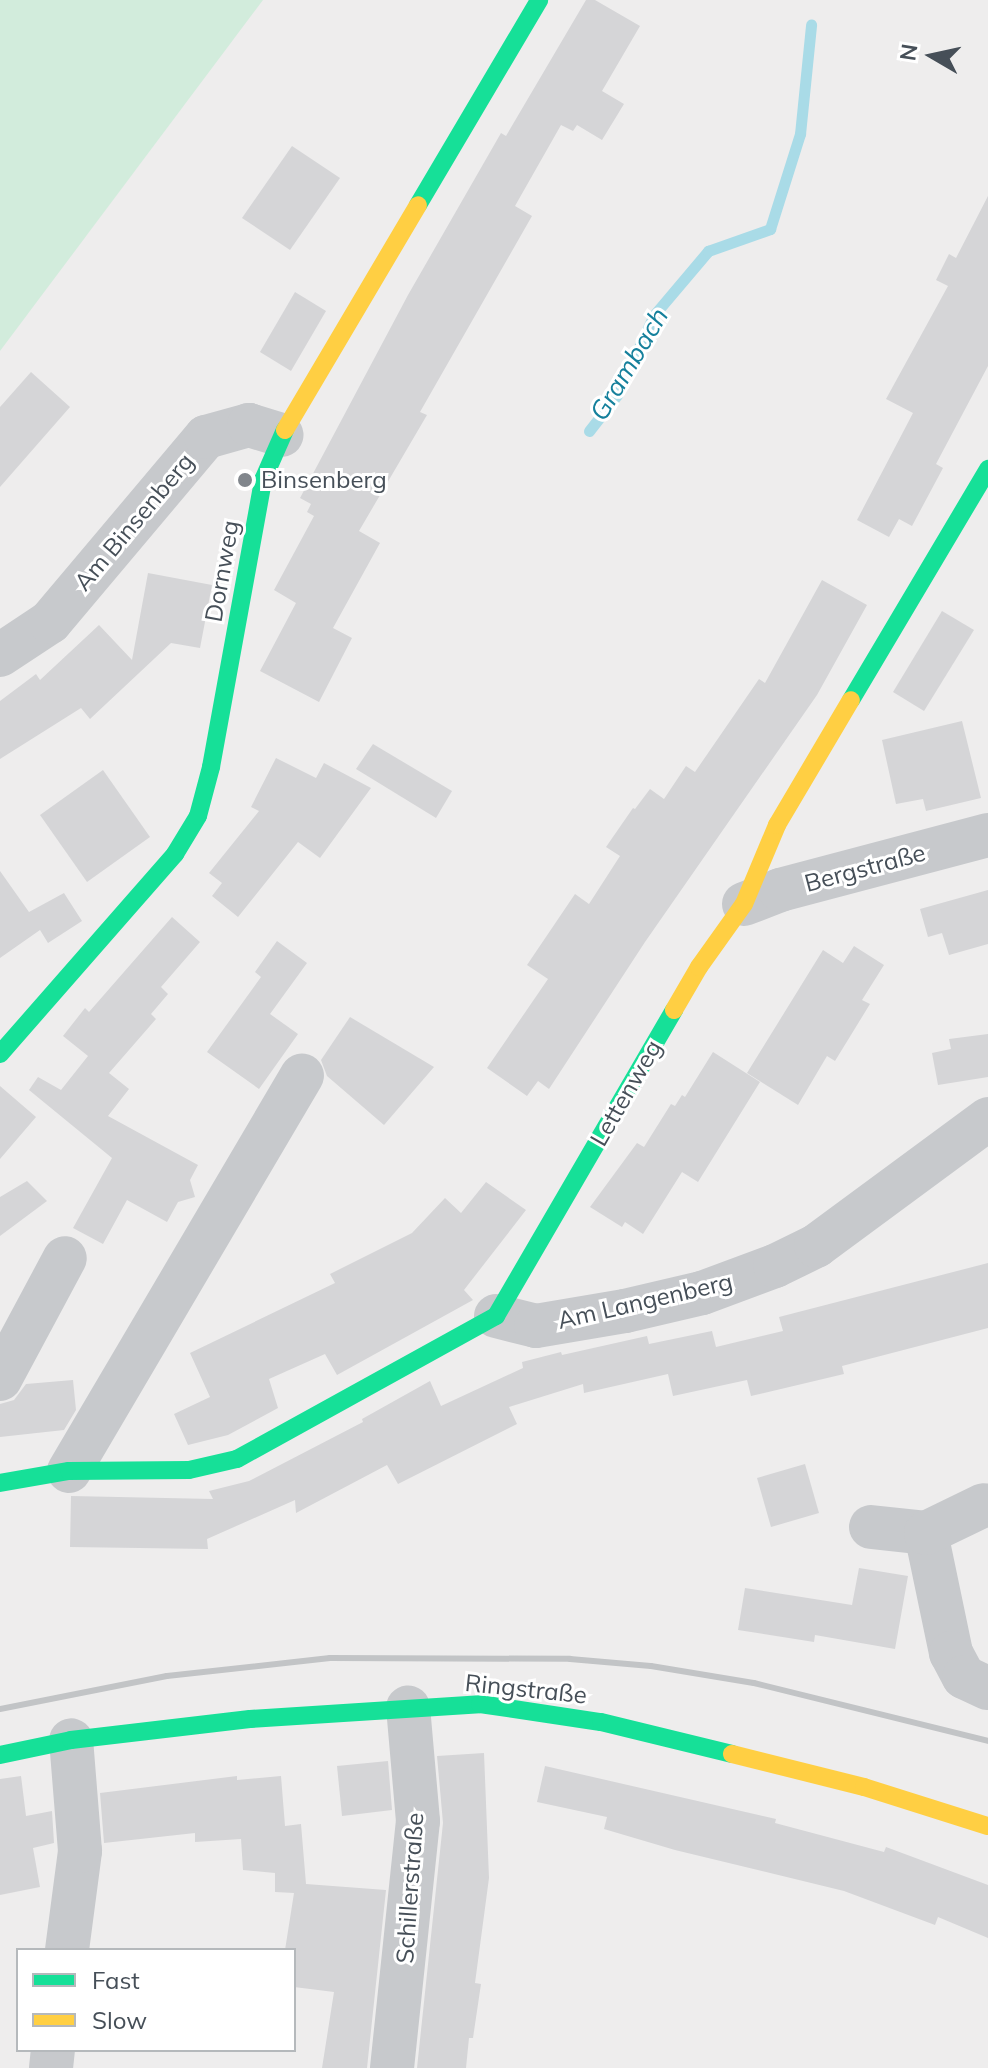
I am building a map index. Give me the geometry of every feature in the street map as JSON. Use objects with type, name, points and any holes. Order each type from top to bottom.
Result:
[{"type":"street","name":"Dornweg","points":[[0,1054],[175,854],[198,816],[211,767],[263,480],[282,435],[539,0]]},
{"type":"street","name":"Am Binsenberg","points":[[0,655],[50,622],[206,437],[249,425],[282,435]]},
{"type":"street","name":"Lettenweg","points":[[496,1316],[699,967],[744,904],[777,825],[988,469]]},
{"type":"street","name":"Bergstraße","points":[[744,904],[780,890],[988,835]]},
{"type":"street","points":[[69,1471],[302,1075]]},
{"type":"street","name":"Am Langenberg","points":[[496,1316],[536,1326],[625,1311],[702,1293],[775,1266],[816,1246],[988,1119]]},
{"type":"street","points":[[0,1379],[65,1258]]},
{"type":"street","points":[[0,1483],[69,1471],[189,1470],[237,1459],[496,1316]]},
{"type":"street","points":[[871,1527],[926,1533],[984,1505]]},
{"type":"street","points":[[926,1533],[951,1653],[964,1677],[988,1688]]},
{"type":"street","name":"Ringstraße","points":[[0,1755],[71,1740],[250,1719],[480,1704],[601,1722],[864,1787],[988,1826]]},
{"type":"street","name":"Schillerstraße","points":[[392,2068],[418,1821],[408,1707]]},
{"type":"street","points":[[67,1948],[80,1851],[71,1740]]},
{"type":"green space","points":[[0,0],[263,0],[0,351]]},
{"type":"building","points":[[586,0],[595,0],[640,26],[602,91],[624,104],[602,140],[577,125],[573,131],[561,125],[515,206],[532,216],[420,412],[427,415],[359,531],[380,543],[333,628],[352,638],[319,702],[260,671],[296,603],[274,590],[314,516],[307,512],[311,504],[300,498],[408,295],[501,133],[506,136]]},
{"type":"building","points":[[292,146],[340,178],[290,250],[242,218]]},
{"type":"building","points":[[988,196],[988,366],[936,464],[943,468],[912,526],[899,519],[889,537],[857,520],[913,413],[886,399],[948,286],[936,280],[949,254],[956,258]]},
{"type":"building","points":[[295,292],[326,311],[291,371],[260,352]]},
{"type":"building","points":[[31,372],[70,407],[0,487],[0,407]]},
{"type":"building","points":[[148,573],[212,585],[200,648],[171,643],[90,719],[81,708],[0,759],[0,701],[36,674],[40,680],[99,625],[132,660]]},
{"type":"building","points":[[822,580],[867,605],[817,695],[645,942],[549,1089],[538,1081],[527,1096],[487,1068],[548,979],[527,965],[575,894],[589,904],[620,856],[606,847],[633,808],[650,789],[664,799],[686,766],[695,772],[759,679],[765,683]]},
{"type":"building","points":[[942,611],[974,630],[924,711],[893,692]]},
{"type":"building","points":[[962,721],[981,798],[926,811],[923,799],[896,804],[882,740]]},
{"type":"building","points":[[373,744],[452,791],[436,818],[356,769]]},
{"type":"building","points":[[276,758],[316,778],[324,763],[371,788],[320,858],[298,842],[238,917],[212,896],[222,883],[209,873],[259,811],[251,807]]},
{"type":"building","points":[[103,770],[150,837],[87,882],[40,815]]},
{"type":"building","points":[[0,871],[29,912],[64,893],[82,921],[48,943],[40,930],[0,958]]},
{"type":"building","points":[[988,890],[988,944],[949,955],[942,933],[928,937],[920,909]]},
{"type":"building","points":[[172,917],[200,942],[161,987],[168,994],[151,1014],[156,1019],[109,1073],[129,1089],[108,1116],[198,1165],[190,1180],[195,1197],[178,1202],[167,1222],[127,1200],[103,1244],[73,1228],[112,1158],[29,1090],[38,1077],[61,1090],[88,1056],[63,1036],[85,1008],[89,1012]]},
{"type":"building","points":[[277,941],[307,963],[270,1014],[298,1034],[259,1089],[207,1052],[261,977],[255,972]]},
{"type":"building","points":[[854,946],[884,965],[862,1000],[870,1004],[835,1061],[827,1056],[798,1105],[747,1073],[823,950],[843,963]]},
{"type":"building","points":[[350,1017],[434,1067],[384,1125],[327,1076],[321,1060]]},
{"type":"building","points":[[988,1034],[988,1077],[938,1085],[932,1053],[951,1049],[949,1039]]},
{"type":"building","points":[[713,1052],[760,1082],[698,1182],[682,1172],[643,1234],[625,1222],[622,1227],[590,1207],[637,1143],[644,1147],[671,1104],[675,1106],[682,1095],[685,1097]]},
{"type":"building","points":[[0,1086],[36,1117],[0,1159]]},
{"type":"building","points":[[27,1181],[47,1201],[0,1236],[0,1197]]},
{"type":"building","points":[[486,1182],[526,1210],[464,1290],[473,1300],[337,1375],[325,1354],[269,1379],[278,1408],[228,1435],[188,1445],[174,1414],[210,1397],[190,1353],[335,1283],[330,1274],[412,1233],[445,1198],[461,1213]]},
{"type":"building","points":[[988,1263],[988,1328],[842,1366],[844,1374],[751,1396],[747,1380],[673,1396],[668,1374],[584,1393],[583,1384],[509,1407],[517,1424],[398,1484],[387,1465],[296,1513],[295,1500],[207,1539],[208,1549],[70,1547],[71,1496],[213,1499],[209,1491],[249,1481],[363,1422],[362,1419],[430,1381],[441,1406],[523,1368],[522,1362],[647,1336],[649,1344],[712,1331],[716,1347],[783,1331],[779,1317]]},
{"type":"building","points":[[73,1380],[76,1410],[64,1430],[0,1437],[0,1404],[14,1400],[26,1384]]},
{"type":"building","points":[[805,1464],[819,1513],[771,1527],[757,1478]]},
{"type":"building","points":[[859,1568],[908,1576],[895,1649],[815,1635],[814,1642],[738,1630],[745,1588],[852,1605]]},
{"type":"building","points":[[484,1753],[489,1878],[475,1983],[481,1984],[473,2038],[469,2038],[466,2068],[417,2068],[443,1823],[437,1756]]},
{"type":"building","points":[[388,1761],[392,1810],[342,1816],[337,1766]]},
{"type":"building","points":[[545,1766],[776,1819],[775,1823],[884,1852],[886,1847],[988,1885],[988,1938],[938,1917],[935,1925],[844,1891],[675,1850],[604,1829],[607,1817],[537,1802]]},
{"type":"building","points":[[21,1776],[26,1816],[52,1811],[54,1843],[33,1848],[40,1887],[0,1895],[0,1779]]},
{"type":"building","points":[[237,1776],[237,1780],[281,1776],[285,1826],[301,1824],[306,1884],[386,1890],[367,2068],[322,2068],[334,1992],[296,1987],[296,1948],[285,1948],[294,1893],[275,1892],[275,1873],[243,1870],[241,1839],[195,1842],[195,1833],[104,1843],[100,1793]]},
{"type":"waterway","name":"Grambach","points":[[589,431],[617,395],[654,315],[708,251],[770,229],[800,134],[811,25]]},
{"type":"railway","points":[[0,1709],[167,1676],[330,1658],[570,1659],[651,1666],[754,1683],[988,1741]]},
{"type":"traffic: fast","points":[[418,205],[539,0]]},
{"type":"traffic: fast","points":[[0,1054],[175,854],[198,816],[211,767],[263,480],[285,430]]},
{"type":"traffic: fast","points":[[851,700],[988,469]]},
{"type":"traffic: fast","points":[[0,1483],[69,1471],[189,1470],[237,1459],[496,1316],[674,1010]]},
{"type":"traffic: fast","points":[[0,1755],[71,1740],[250,1719],[480,1704],[601,1722],[732,1754]]},
{"type":"traffic: slow","points":[[285,430],[418,205]]},
{"type":"traffic: slow","points":[[674,1010],[699,967],[744,904],[777,825],[851,700]]},
{"type":"traffic: slow","points":[[732,1754],[864,1787],[988,1826]]},
{"type":"place","name":"Binsenberg","points":[[245,480]]}]
